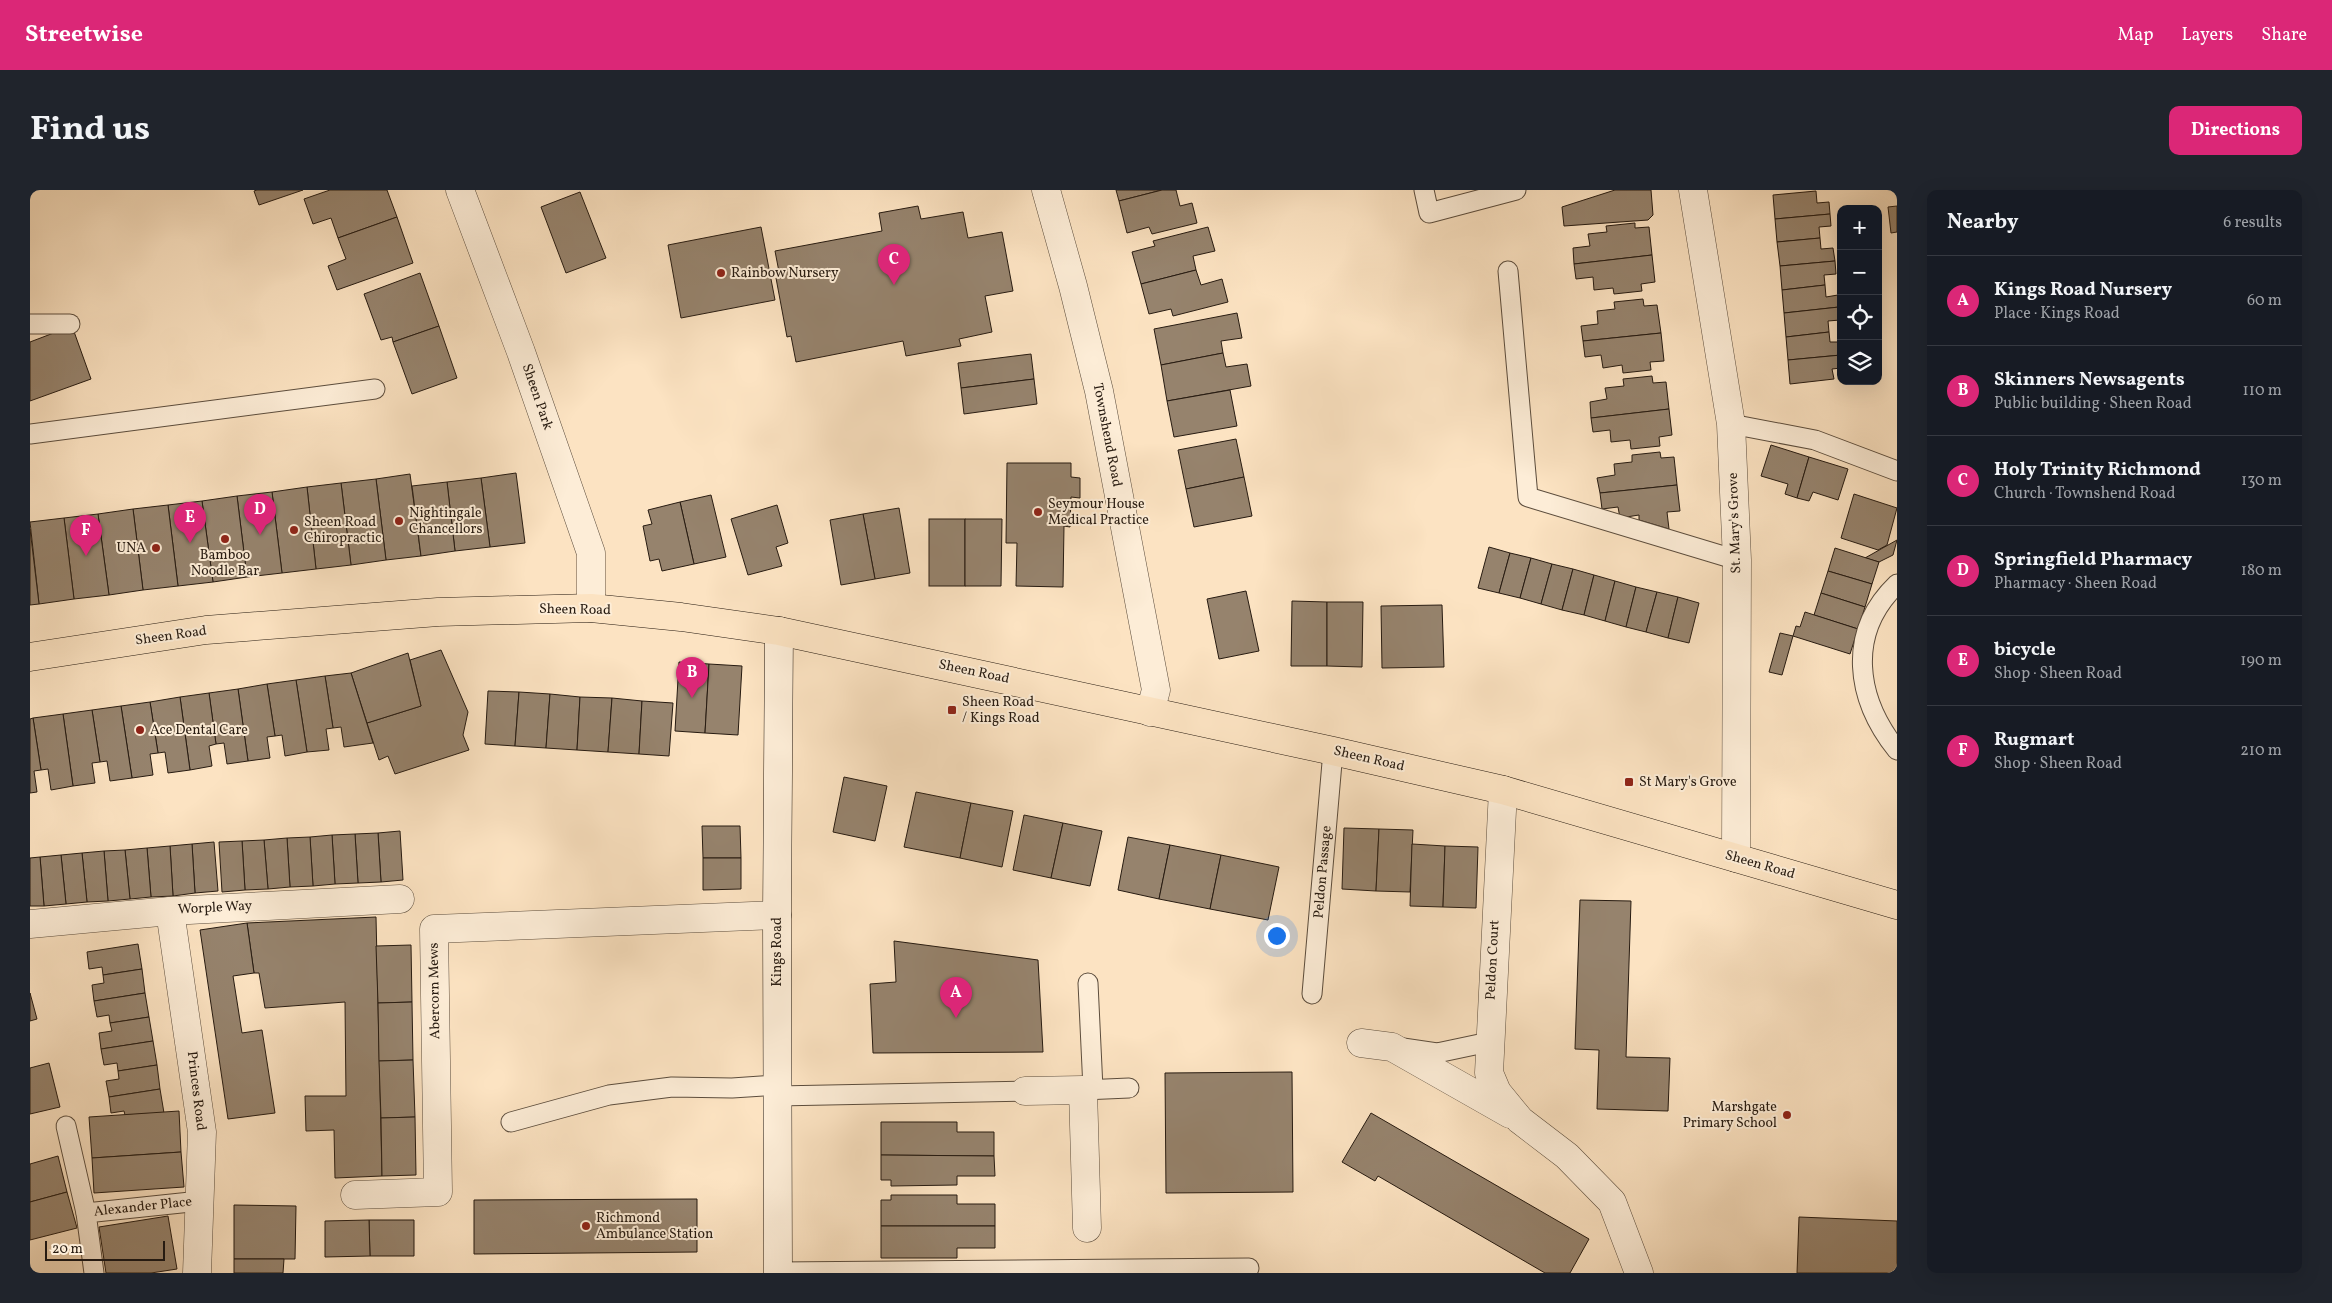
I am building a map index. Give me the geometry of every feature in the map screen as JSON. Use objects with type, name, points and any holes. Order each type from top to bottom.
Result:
[{"type":"main road","name":"Sheen Road","points":[[30,657],[206,630],[438,612],[591,608],[681,616],[778,631],[1333,751],[1503,790],[1897,905]]},
{"type":"street","name":"Sheen Park","points":[[460,190],[521,352],[591,553],[591,608]]},
{"type":"street","name":"Townshend Road","points":[[1046,190],[1073,286],[1099,391],[1156,690],[1150,712]]},
{"type":"street","name":"St. Mary's Grove","points":[[1693,190],[1731,424],[1737,560],[1736,858]]},
{"type":"street","name":"Kings Road","points":[[778,631],[776,915],[778,1272]]},
{"type":"street","name":"Peldon Court","points":[[1503,790],[1489,1073],[1497,1092],[1520,1120]]},
{"type":"street","name":"Worple Way","points":[[30,924],[170,911],[400,899]]},
{"type":"street","name":"Princes Road","points":[[170,911],[202,1132],[197,1273]]},
{"type":"street","name":"Abercorn Mews","points":[[355,1196],[438,1192],[434,929],[776,915]]},
{"type":"street","name":"Peldon Court","points":[[1361,1043],[1392,1047],[1520,1120],[1567,1156],[1612,1202],[1639,1273]]},
{"type":"street","points":[[1024,1091],[1088,1090],[1087,1228]]},
{"type":"lane","points":[[1424,190],[1429,213],[1516,190]]},
{"type":"lane","points":[[1508,271],[1528,497],[1737,560]]},
{"type":"lane","points":[[30,324],[70,324]]},
{"type":"lane","points":[[30,434],[375,389]]},
{"type":"lane","points":[[1731,424],[1814,440],[1897,471]]},
{"type":"lane","points":[[1897,584],[1887,594],[1874,613],[1864,636],[1861,657],[1867,695],[1874,714],[1883,734],[1897,750]]},
{"type":"lane","name":"Peldon Passage","points":[[1312,994],[1333,751]]},
{"type":"lane","points":[[1088,983],[1088,1090],[1129,1088]]},
{"type":"lane","points":[[1392,1047],[1437,1053],[1490,1042]]},
{"type":"lane","points":[[511,1122],[609,1095],[672,1087],[777,1091],[1024,1091]]},
{"type":"lane","points":[[66,1126],[86,1213]]},
{"type":"lane","name":"Alexander Place","points":[[94,1273],[86,1213],[200,1201]]},
{"type":"lane","points":[[778,1272],[1249,1268]]},
{"type":"building","points":[[303,190],[259,205],[254,191]]},
{"type":"building","points":[[330,190],[387,190],[397,217],[338,238],[331,218],[313,224],[304,199]]},
{"type":"building","points":[[1116,190],[1162,190],[1119,201]]},
{"type":"building","points":[[1162,190],[1176,190],[1180,206],[1192,203],[1197,223],[1152,234],[1149,227],[1127,233],[1119,201]]},
{"type":"building","points":[[1615,190],[1651,190],[1653,215],[1648,220],[1564,226],[1562,207]]},
{"type":"building","points":[[1816,191],[1817,203],[1829,202],[1830,214],[1775,219],[1773,195]]},
{"type":"building","points":[[580,192],[606,258],[566,273],[541,207]]},
{"type":"building","points":[[918,206],[921,219],[963,212],[968,238],[1002,232],[1013,291],[985,296],[992,332],[959,339],[961,346],[906,356],[903,341],[796,362],[791,336],[787,337],[776,278],[780,277],[775,251],[882,231],[879,213]]},
{"type":"building","points":[[1897,206],[1897,232],[1891,233],[1888,207]]},
{"type":"building","points":[[1830,214],[1831,226],[1819,227],[1820,238],[1777,242],[1775,219]]},
{"type":"building","points":[[397,217],[413,263],[337,290],[328,266],[346,259],[338,238]]},
{"type":"building","points":[[1635,223],[1635,228],[1649,227],[1652,255],[1574,264],[1573,248],[1590,246],[1588,234],[1607,232],[1606,226]]},
{"type":"building","name":"Rainbow Nursery","points":[[761,227],[775,300],[681,318],[668,245]]},
{"type":"building","points":[[1208,227],[1215,251],[1193,256],[1196,270],[1141,284],[1132,252],[1155,246],[1153,241]]},
{"type":"building","points":[[1820,238],[1821,249],[1833,248],[1835,261],[1780,266],[1777,242]]},
{"type":"building","points":[[1652,255],[1655,282],[1641,284],[1642,291],[1614,294],[1613,288],[1594,290],[1593,277],[1576,279],[1574,264]]},
{"type":"building","points":[[1835,261],[1836,274],[1824,275],[1825,285],[1782,290],[1780,266]]},
{"type":"building","points":[[1196,270],[1201,285],[1222,279],[1228,302],[1173,316],[1171,309],[1149,314],[1141,284]]},
{"type":"building","points":[[420,273],[439,326],[393,342],[392,337],[381,340],[364,294]]},
{"type":"building","points":[[1825,285],[1826,297],[1837,295],[1837,307],[1784,313],[1782,290]]},
{"type":"building","points":[[1643,299],[1644,306],[1657,305],[1661,333],[1583,341],[1581,326],[1598,324],[1597,311],[1615,309],[1614,302]]},
{"type":"building","points":[[1837,307],[1837,320],[1828,321],[1829,332],[1786,337],[1784,313]]},
{"type":"building","points":[[1237,313],[1242,338],[1221,341],[1223,353],[1161,365],[1154,329]]},
{"type":"building","points":[[72,326],[91,379],[30,401],[30,342]]},
{"type":"building","points":[[439,326],[457,378],[412,394],[393,342]]},
{"type":"building","points":[[1829,332],[1830,342],[1837,342],[1837,355],[1788,360],[1786,337]]},
{"type":"building","points":[[1661,333],[1664,361],[1650,362],[1651,370],[1623,373],[1622,365],[1603,368],[1601,355],[1585,357],[1583,341]]},
{"type":"building","points":[[1223,353],[1226,367],[1247,364],[1251,386],[1167,401],[1161,365]]},
{"type":"building","points":[[1031,354],[1034,379],[961,388],[958,363]]},
{"type":"building","points":[[1837,355],[1837,368],[1832,369],[1834,379],[1790,384],[1788,360]]},
{"type":"building","points":[[1652,376],[1653,383],[1666,382],[1669,409],[1591,418],[1590,402],[1607,399],[1605,388],[1624,386],[1623,379]]},
{"type":"building","points":[[1034,379],[1037,404],[964,414],[961,388]]},
{"type":"building","points":[[1230,390],[1237,426],[1174,437],[1167,401]]},
{"type":"building","points":[[1669,409],[1672,435],[1659,437],[1660,446],[1631,449],[1630,440],[1611,442],[1610,430],[1593,432],[1591,418]]},
{"type":"building","points":[[1236,439],[1244,477],[1186,489],[1178,450]]},
{"type":"building","points":[[1771,445],[1809,457],[1797,498],[1785,494],[1788,484],[1761,476]]},
{"type":"building","points":[[1660,452],[1661,458],[1674,457],[1677,485],[1600,493],[1597,478],[1615,475],[1614,464],[1632,462],[1632,455]]},
{"type":"building","points":[[1809,457],[1848,469],[1838,500],[1813,492],[1809,501],[1797,498]]},
{"type":"building","name":"Seymour House Medical Practice","points":[[1007,463],[1071,463],[1071,477],[1080,478],[1080,498],[1071,497],[1070,527],[1064,526],[1063,587],[1016,586],[1017,543],[1006,543]]},
{"type":"building","points":[[516,473],[525,543],[490,547],[481,478]]},
{"type":"building","name":"Nightingale Chancellors","points":[[410,474],[421,556],[386,560],[376,479]]},
{"type":"building","points":[[1244,477],[1252,516],[1194,527],[1186,489]]},
{"type":"building","points":[[481,478],[490,547],[455,551],[447,482]]},
{"type":"building","points":[[376,479],[386,560],[351,565],[341,483]]},
{"type":"building","points":[[447,482],[455,551],[421,556],[412,486]]},
{"type":"building","points":[[341,483],[351,565],[316,569],[307,487]]},
{"type":"building","points":[[1677,485],[1680,511],[1667,512],[1669,529],[1639,520],[1639,515],[1620,518],[1618,507],[1602,509],[1600,493]]},
{"type":"building","name":"Sheen Road Chiropractic","points":[[307,487],[316,569],[282,573],[272,492]]},
{"type":"building","points":[[272,492],[282,573],[247,577],[237,496]]},
{"type":"building","points":[[1854,494],[1897,508],[1887,545],[1878,550],[1841,538]]},
{"type":"building","points":[[711,495],[726,557],[694,564],[680,502]]},
{"type":"building","name":"Bamboo Noodle Bar","points":[[237,496],[247,577],[213,582],[202,501]]},
{"type":"building","points":[[202,501],[213,582],[178,586],[168,505]]},
{"type":"building","points":[[680,502],[694,564],[662,571],[659,559],[650,561],[643,526],[652,524],[648,510]]},
{"type":"building","name":"UNA","points":[[168,505],[178,586],[143,590],[133,509]]},
{"type":"building","points":[[777,505],[788,543],[776,547],[782,566],[748,575],[731,519]]},
{"type":"building","points":[[899,508],[910,573],[875,579],[863,514]]},
{"type":"building","points":[[133,509],[143,590],[109,595],[98,514]]},
{"type":"building","points":[[98,514],[109,595],[74,599],[64,518]]},
{"type":"building","points":[[863,514],[875,579],[841,585],[830,520]]},
{"type":"building","points":[[64,518],[74,599],[39,604],[30,522]]},
{"type":"building","points":[[929,519],[965,519],[965,586],[929,586]]},
{"type":"building","points":[[965,519],[1002,519],[1001,586],[965,586]]},
{"type":"building","points":[[30,529],[39,604],[30,605]]},
{"type":"building","points":[[1897,540],[1893,555],[1879,562],[1865,558]]},
{"type":"building","points":[[1489,547],[1510,553],[1499,593],[1478,588]]},
{"type":"building","points":[[1835,548],[1879,562],[1872,584],[1828,571]]},
{"type":"building","points":[[1510,553],[1531,558],[1520,598],[1499,593]]},
{"type":"building","points":[[1531,558],[1552,564],[1541,604],[1520,598]]},
{"type":"building","points":[[1552,564],[1573,569],[1562,610],[1541,604]]},
{"type":"building","points":[[1573,569],[1594,575],[1584,615],[1562,610]]},
{"type":"building","points":[[1828,571],[1872,584],[1865,607],[1821,593]]},
{"type":"building","points":[[1594,575],[1615,581],[1605,621],[1584,615]]},
{"type":"building","points":[[1615,581],[1636,587],[1626,627],[1605,621]]},
{"type":"building","points":[[1636,587],[1657,592],[1646,632],[1626,627]]},
{"type":"building","points":[[1246,591],[1259,651],[1219,659],[1207,599]]},
{"type":"building","points":[[1657,592],[1678,597],[1668,638],[1646,632]]},
{"type":"building","points":[[1821,593],[1865,607],[1858,629],[1814,615]]},
{"type":"building","points":[[1678,597],[1699,603],[1689,643],[1668,638]]},
{"type":"building","points":[[1292,601],[1327,602],[1327,666],[1291,666]]},
{"type":"building","points":[[1327,602],[1363,602],[1362,667],[1327,666]]},
{"type":"building","points":[[1442,605],[1444,667],[1382,668],[1381,606]]},
{"type":"building","points":[[1805,612],[1858,629],[1850,654],[1793,636],[1796,626],[1800,627]]},
{"type":"building","points":[[1780,633],[1793,636],[1782,675],[1769,672]]},
{"type":"building","points":[[441,650],[468,712],[463,735],[469,750],[395,774],[388,756],[379,760],[367,723],[421,706],[410,660]]},
{"type":"building","points":[[408,653],[421,706],[367,723],[351,673]]},
{"type":"building","points":[[679,662],[709,664],[705,733],[675,731]]},
{"type":"building","points":[[709,664],[742,666],[738,735],[705,733]]},
{"type":"building","points":[[351,673],[373,743],[344,747],[341,727],[333,728],[325,676]]},
{"type":"building","points":[[325,676],[333,728],[326,729],[329,750],[307,752],[296,680]]},
{"type":"building","points":[[296,680],[307,752],[285,756],[282,735],[275,736],[267,684]]},
{"type":"building","points":[[267,684],[275,736],[267,737],[270,758],[248,761],[238,689]]},
{"type":"building","points":[[238,689],[248,761],[227,764],[224,743],[216,744],[209,693]]},
{"type":"building","points":[[488,691],[519,692],[515,746],[485,744]]},
{"type":"building","points":[[519,692],[550,694],[546,748],[515,746]]},
{"type":"building","points":[[209,693],[216,744],[209,746],[212,766],[190,770],[180,697]]},
{"type":"building","points":[[550,694],[580,697],[577,750],[546,748]]},
{"type":"building","points":[[180,697],[190,770],[168,773],[165,752],[158,753],[150,702]]},
{"type":"building","points":[[580,697],[612,698],[608,752],[577,750]]},
{"type":"building","points":[[612,698],[642,701],[639,754],[608,752]]},
{"type":"building","points":[[642,701],[673,703],[669,756],[639,754]]},
{"type":"building","name":"Ace Dental Care","points":[[150,702],[158,753],[150,754],[153,775],[132,778],[121,706]]},
{"type":"building","points":[[121,706],[132,778],[110,781],[107,761],[100,762],[92,710]]},
{"type":"building","points":[[92,710],[100,762],[92,763],[95,783],[73,786],[63,714]]},
{"type":"building","points":[[63,714],[73,786],[51,790],[48,769],[41,770],[33,718]]},
{"type":"building","points":[[33,718],[41,770],[34,771],[37,792],[30,793],[30,719]]},
{"type":"building","points":[[844,777],[887,786],[875,841],[833,832]]},
{"type":"building","points":[[916,792],[971,803],[960,858],[904,847]]},
{"type":"building","points":[[971,803],[1013,811],[1002,867],[960,858]]},
{"type":"building","points":[[1024,815],[1063,823],[1051,878],[1013,870]]},
{"type":"building","points":[[1063,823],[1102,831],[1090,886],[1051,878]]},
{"type":"building","points":[[702,826],[740,826],[741,858],[703,858]]},
{"type":"building","points":[[1344,828],[1379,829],[1376,891],[1342,889]]},
{"type":"building","points":[[1379,829],[1413,830],[1410,892],[1376,891]]},
{"type":"building","points":[[400,831],[403,880],[381,882],[378,833]]},
{"type":"building","points":[[378,833],[381,882],[358,883],[355,834]]},
{"type":"building","points":[[355,834],[358,883],[335,884],[332,835]]},
{"type":"building","points":[[332,835],[335,884],[313,886],[310,837]]},
{"type":"building","points":[[310,837],[313,886],[290,887],[287,838]]},
{"type":"building","points":[[1128,837],[1170,845],[1159,899],[1118,890]]},
{"type":"building","points":[[287,838],[290,887],[268,889],[264,840]]},
{"type":"building","points":[[264,840],[268,889],[245,890],[242,841]]},
{"type":"building","points":[[242,841],[245,890],[222,892],[219,842]]},
{"type":"building","points":[[214,842],[218,891],[195,893],[192,844]]},
{"type":"building","points":[[192,844],[195,893],[173,896],[170,846]]},
{"type":"building","points":[[1412,844],[1445,846],[1443,907],[1410,906]]},
{"type":"building","points":[[1170,845],[1221,855],[1210,909],[1159,899]]},
{"type":"building","points":[[170,846],[173,896],[151,897],[147,848]]},
{"type":"building","points":[[1445,846],[1478,847],[1476,908],[1443,907]]},
{"type":"building","points":[[147,848],[151,897],[130,899],[125,850]]},
{"type":"building","points":[[125,850],[130,899],[108,901],[104,851]]},
{"type":"building","points":[[104,851],[108,901],[87,902],[82,853]]},
{"type":"building","points":[[82,853],[87,902],[66,904],[61,855]]},
{"type":"building","points":[[61,855],[66,904],[44,906],[40,857]]},
{"type":"building","points":[[1221,855],[1279,867],[1268,920],[1210,909]]},
{"type":"building","points":[[40,857],[44,906],[30,906],[30,858]]},
{"type":"building","points":[[703,858],[741,858],[741,889],[703,890]]},
{"type":"building","points":[[1580,900],[1631,901],[1626,1057],[1670,1058],[1668,1111],[1597,1109],[1599,1050],[1575,1049]]},
{"type":"building","points":[[376,917],[382,1176],[335,1178],[334,1130],[306,1131],[305,1096],[346,1096],[345,1002],[265,1008],[259,973],[254,973],[247,923]]},
{"type":"building","points":[[247,923],[254,973],[233,976],[242,1033],[262,1030],[275,1113],[228,1119],[200,930]]},
{"type":"building","points":[[894,941],[1038,960],[1043,1052],[873,1053],[870,984],[896,982]]},
{"type":"building","points":[[138,944],[142,969],[103,975],[102,967],[89,969],[87,952]]},
{"type":"building","points":[[411,945],[412,1002],[378,1003],[376,946]]},
{"type":"building","points":[[142,969],[145,993],[94,1001],[92,985],[104,983],[103,975]]},
{"type":"building","points":[[30,993],[37,1019],[30,1021]]},
{"type":"building","points":[[145,993],[149,1017],[110,1023],[109,1015],[97,1017],[94,1001]]},
{"type":"building","points":[[412,1002],[413,1060],[379,1061],[378,1003]]},
{"type":"building","points":[[149,1017],[153,1041],[101,1049],[99,1033],[112,1031],[110,1023]]},
{"type":"building","points":[[153,1041],[157,1065],[118,1071],[117,1063],[104,1065],[101,1049]]},
{"type":"building","points":[[413,1060],[415,1117],[381,1118],[379,1061]]},
{"type":"building","points":[[49,1063],[60,1107],[30,1114],[30,1068]]},
{"type":"building","points":[[157,1065],[160,1089],[109,1097],[106,1081],[119,1079],[118,1071]]},
{"type":"building","points":[[1292,1072],[1293,1192],[1166,1193],[1165,1073]]},
{"type":"building","points":[[160,1089],[164,1113],[125,1115],[124,1111],[111,1113],[109,1097]]},
{"type":"building","points":[[179,1111],[181,1152],[92,1158],[89,1117]]},
{"type":"building","points":[[1371,1113],[1589,1239],[1570,1273],[1545,1273],[1378,1176],[1375,1181],[1342,1162]]},
{"type":"building","points":[[415,1117],[416,1175],[382,1176],[381,1118]]},
{"type":"building","points":[[881,1122],[957,1122],[957,1132],[994,1132],[994,1156],[881,1155]]},
{"type":"building","points":[[181,1152],[184,1187],[94,1193],[92,1158]]},
{"type":"building","points":[[881,1155],[994,1156],[995,1176],[957,1176],[957,1185],[891,1186],[891,1180],[881,1180]]},
{"type":"building","points":[[58,1156],[67,1192],[30,1202],[30,1164]]},
{"type":"building","points":[[67,1192],[77,1228],[30,1240],[30,1202]]},
{"type":"building","points":[[891,1195],[957,1195],[957,1204],[995,1204],[995,1226],[881,1226],[881,1200],[891,1200]]},
{"type":"building","name":"Richmond Ambulance Station","points":[[697,1199],[697,1252],[474,1254],[474,1200]]},
{"type":"building","points":[[234,1205],[296,1206],[295,1259],[234,1259]]},
{"type":"building","points":[[168,1216],[177,1269],[151,1273],[106,1273],[99,1227]]},
{"type":"building","points":[[1799,1217],[1897,1221],[1897,1273],[1797,1273]]},
{"type":"building","points":[[369,1220],[414,1220],[414,1256],[370,1256]]},
{"type":"building","points":[[369,1220],[370,1256],[325,1257],[325,1221]]},
{"type":"building","points":[[881,1226],[995,1226],[995,1248],[957,1248],[957,1258],[881,1258]]},
{"type":"building","points":[[234,1259],[284,1259],[283,1273],[234,1273]]},
{"type":"place","name":"Rainbow Nursery","points":[[721,273]]},
{"type":"place","name":"Holy Trinity Richmond","points":[[894,285]]},
{"type":"place","name":"Seymour House Medical Practice","points":[[1038,512]]},
{"type":"place","name":"Nightingale Chancellors","points":[[399,521]]},
{"type":"place","name":"Sheen Road Chiropractic","points":[[294,530]]},
{"type":"place","name":"Springfield Pharmacy","points":[[260,535]]},
{"type":"place","name":"Bamboo Noodle Bar","points":[[225,539]]},
{"type":"place","name":"bicycle","points":[[190,543]]},
{"type":"place","name":"UNA","points":[[156,548]]},
{"type":"place","name":"Rugmart","points":[[86,556]]},
{"type":"place","name":"Skinners Newsagents","points":[[692,698]]},
{"type":"place","name":"Sheen Road / Kings Road","points":[[952,710]]},
{"type":"place","name":"Ace Dental Care","points":[[140,730]]},
{"type":"place","name":"St Mary's Grove","points":[[1629,782]]},
{"type":"place","name":"Kings Road Nursery","points":[[956,1018]]},
{"type":"place","name":"Marshgate Primary School","points":[[1787,1115]]},
{"type":"place","name":"Richmond Ambulance Station","points":[[586,1226]]}]
